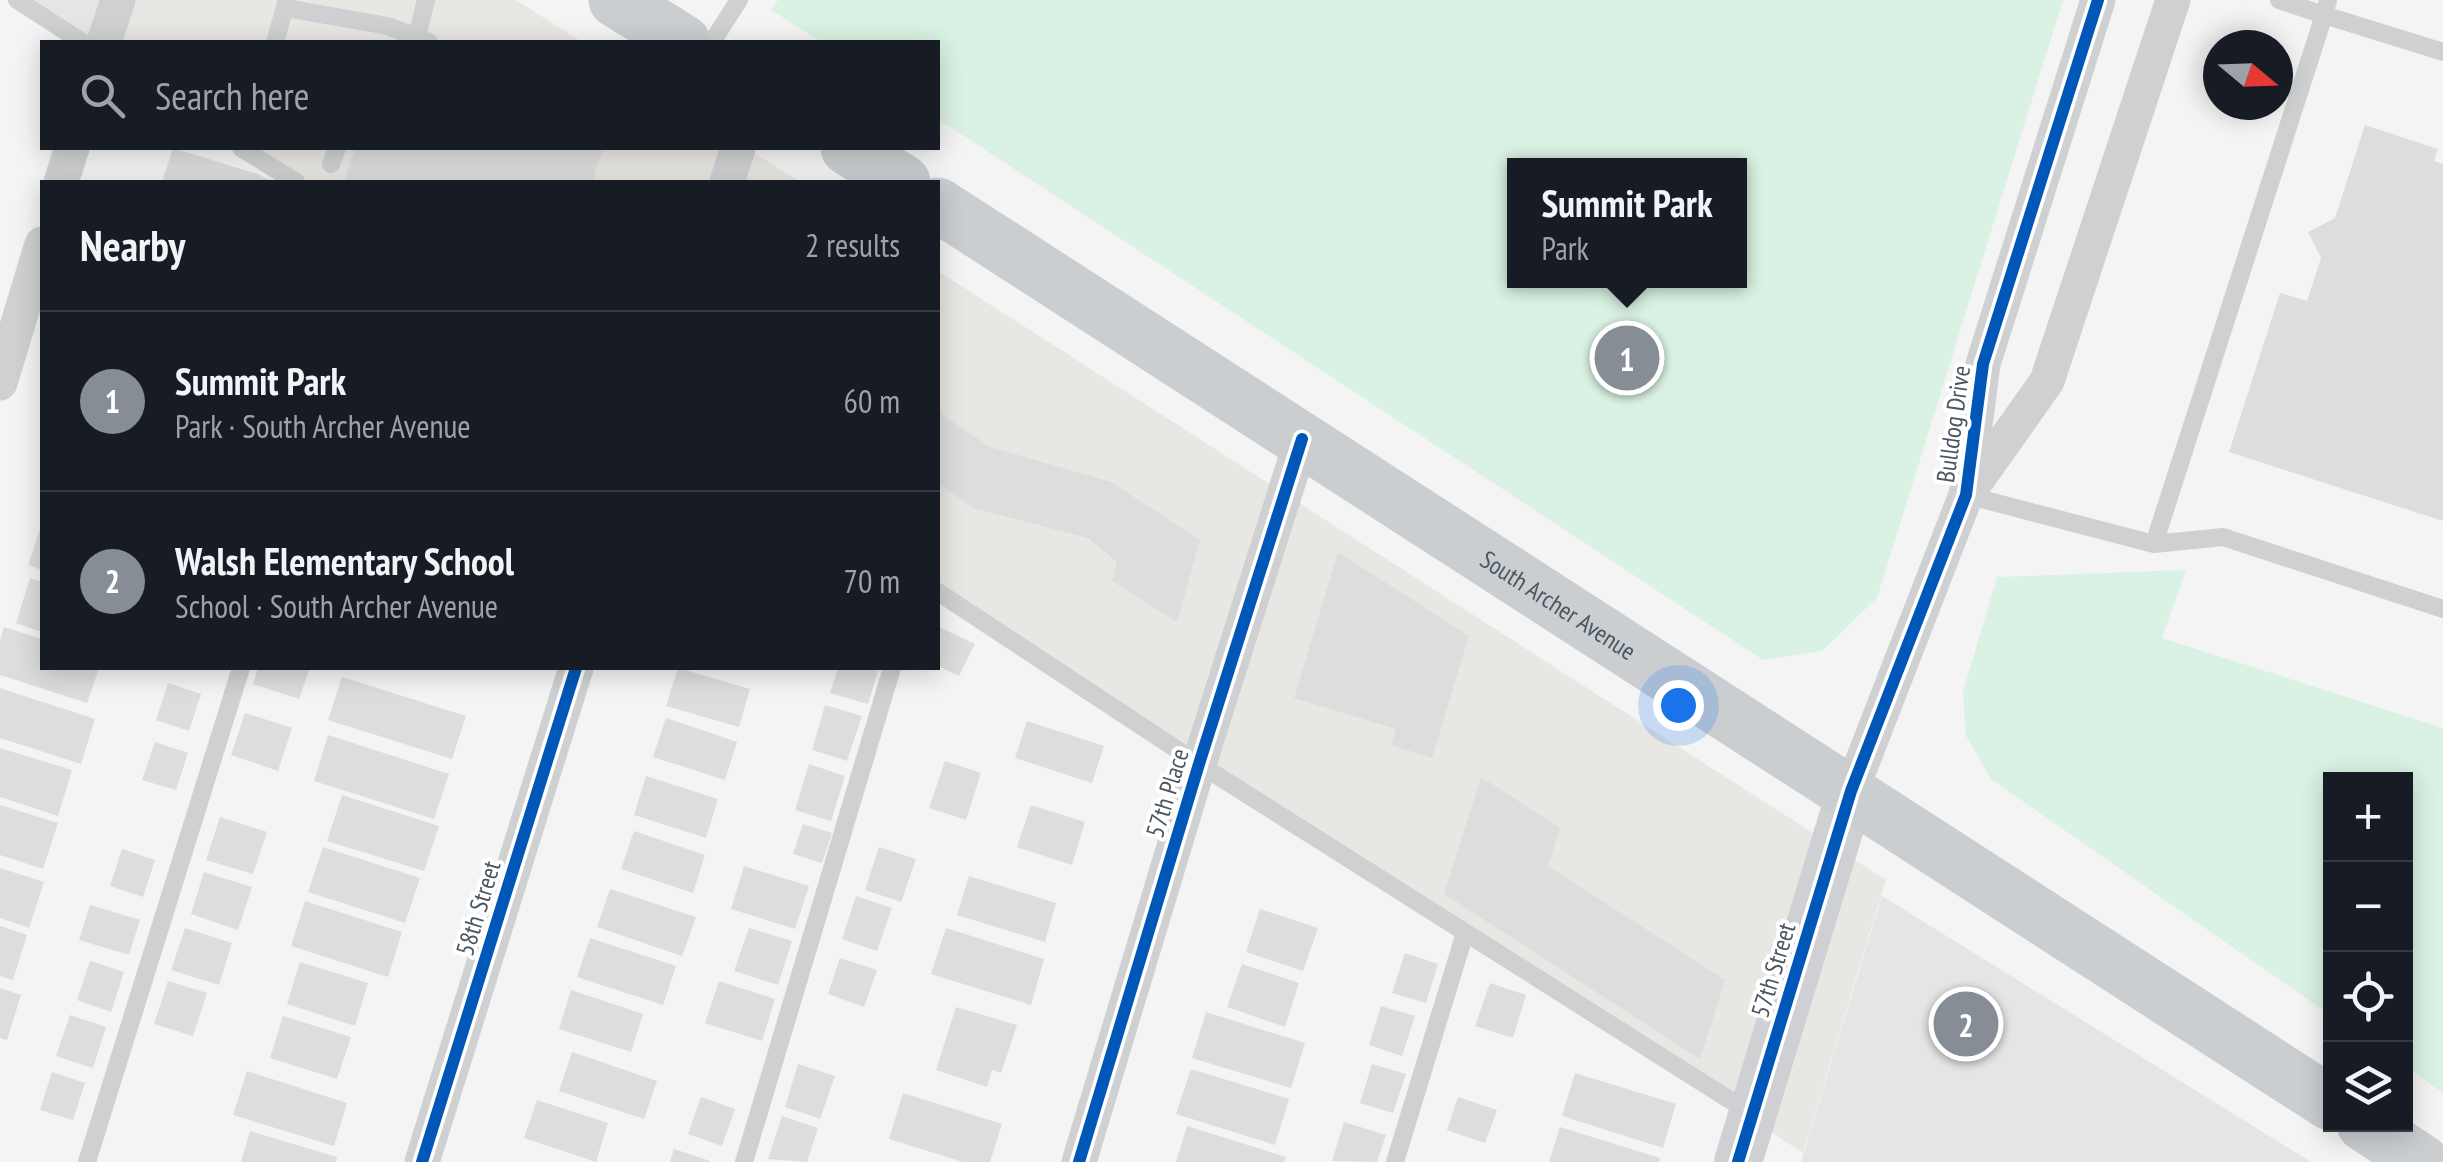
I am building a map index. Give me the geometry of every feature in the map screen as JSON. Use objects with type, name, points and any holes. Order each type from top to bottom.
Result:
[{"type":"main road","points":[[616,0],[681,40]]},
{"type":"main road","points":[[851,150],[900,180]]},
{"type":"main road","name":"South Archer Avenue","points":[[940,205],[2323,1098]]},
{"type":"street","points":[[105,40],[118,0]]},
{"type":"street","name":"Bulldog Drive","points":[[1851,791],[1966,494],[1984,364],[2098,0]]},
{"type":"street","name":"Bulldog Drive","points":[[1966,494],[2047,381],[2173,0]]},
{"type":"street","points":[[62,180],[71,150]]},
{"type":"street","points":[[728,180],[737,150]]},
{"type":"street","points":[[0,383],[40,251]]},
{"type":"street","name":"57th Place","points":[[1079,1162],[1302,439]]},
{"type":"street","name":"58th Street","points":[[422,1162],[575,670]]},
{"type":"street","name":"57th Street","points":[[1738,1162],[1851,791]]},
{"type":"lane","points":[[17,0],[79,40]]},
{"type":"lane","points":[[276,40],[286,4],[384,34],[423,40],[426,0]]},
{"type":"lane","points":[[713,40],[739,0]]},
{"type":"lane","points":[[2279,0],[2326,8],[2443,52]]},
{"type":"lane","points":[[2154,544],[2326,8]]},
{"type":"lane","points":[[244,150],[293,180]]},
{"type":"lane","points":[[1966,494],[2154,544],[2223,538],[2443,609]]},
{"type":"lane","points":[[940,593],[1199,764],[1752,1114]]},
{"type":"lane","points":[[86,1162],[239,670]]},
{"type":"lane","points":[[744,1162],[891,670]]},
{"type":"lane","points":[[1395,1162],[1465,933]]},
{"type":"shaded area","points":[[22,0],[129,0],[90,40]]},
{"type":"shaded area","points":[[129,0],[516,0],[579,40],[116,40]]},
{"type":"shaded area","points":[[254,150],[749,150],[797,180],[302,180]]},
{"type":"shaded area","points":[[940,272],[1886,880],[1803,1153],[940,593]]},
{"type":"shaded area","points":[[1882,896],[2311,1162],[1801,1162]]},
{"type":"green space","points":[[778,0],[2063,0],[1877,598],[1822,651],[1763,660],[940,120],[940,40],[818,40],[771,10]]},
{"type":"green space","points":[[2186,570],[2162,638],[2443,728],[2443,1093],[2413,1072],[2413,772],[2323,772],[2323,1010],[1991,779],[1966,736],[1963,692],[1997,577]]},
{"type":"building","points":[[2365,125],[2438,149],[2434,161],[2443,164],[2443,521],[2229,452],[2280,293],[2307,301],[2321,258],[2308,232],[2335,218]]},
{"type":"building","points":[[172,150],[180,150],[268,180],[163,180]]},
{"type":"building","points":[[354,150],[602,150],[593,180],[345,180]]},
{"type":"building","points":[[940,413],[990,447],[1111,482],[1200,540],[1177,622],[1112,581],[1117,562],[1088,538],[973,508],[940,484]]},
{"type":"building","points":[[40,529],[40,569],[28,565]]},
{"type":"building","points":[[1338,552],[1469,636],[1432,758],[1391,745],[1396,729],[1294,698]]},
{"type":"building","points":[[30,578],[40,581],[40,631],[16,623]]},
{"type":"building","points":[[4,627],[40,638],[40,670],[98,670],[87,703],[0,675]]},
{"type":"building","points":[[940,627],[975,644],[959,676],[940,667]]},
{"type":"building","points":[[257,670],[309,670],[299,699],[253,684]]},
{"type":"building","points":[[677,670],[750,689],[739,727],[666,706]]},
{"type":"building","points":[[837,670],[878,671],[868,704],[830,693]]},
{"type":"building","points":[[342,677],[466,716],[452,759],[328,720]]},
{"type":"building","points":[[168,683],[201,694],[189,731],[156,720]]},
{"type":"building","points":[[0,688],[95,719],[81,764],[0,738]]},
{"type":"building","points":[[825,705],[862,716],[847,761],[812,750]]},
{"type":"building","points":[[245,713],[292,728],[278,771],[231,755]]},
{"type":"building","points":[[666,718],[737,742],[725,780],[653,757]]},
{"type":"building","points":[[1027,721],[1104,746],[1092,783],[1015,758]]},
{"type":"building","points":[[328,735],[449,774],[434,819],[314,781]]},
{"type":"building","points":[[155,742],[188,753],[176,790],[142,780]]},
{"type":"building","points":[[0,748],[72,770],[58,816],[0,797]]},
{"type":"building","points":[[945,761],[981,773],[966,820],[929,808]]},
{"type":"building","points":[[809,764],[845,776],[831,821],[795,810]]},
{"type":"building","points":[[646,776],[718,799],[706,838],[634,815]]},
{"type":"building","points":[[1481,777],[1560,828],[1548,866],[1725,980],[1700,1059],[1444,894]]},
{"type":"building","points":[[342,795],[439,826],[424,871],[327,841]]},
{"type":"building","points":[[0,805],[58,823],[43,869],[0,855]]},
{"type":"building","points":[[1031,805],[1085,822],[1072,865],[1017,847]]},
{"type":"building","points":[[220,817],[267,832],[253,874],[206,860]]},
{"type":"building","points":[[803,824],[832,833],[822,863],[793,854]]},
{"type":"building","points":[[634,831],[705,855],[693,893],[621,869]]},
{"type":"building","points":[[323,847],[420,878],[405,923],[308,892]]},
{"type":"building","points":[[879,847],[916,859],[901,902],[865,890]]},
{"type":"building","points":[[122,849],[155,860],[143,897],[110,886]]},
{"type":"building","points":[[744,866],[809,886],[795,929],[731,909]]},
{"type":"building","points":[[0,868],[44,882],[29,928],[0,918]]},
{"type":"building","points":[[204,872],[252,887],[238,930],[191,914]]},
{"type":"building","points":[[969,876],[1056,903],[1045,942],[957,915]]},
{"type":"building","points":[[610,889],[696,917],[682,956],[597,927]]},
{"type":"building","points":[[856,896],[892,908],[877,951],[842,939]]},
{"type":"building","points":[[305,901],[402,932],[388,977],[291,946]]},
{"type":"building","points":[[90,905],[140,920],[129,955],[79,940]]},
{"type":"building","points":[[1260,909],[1318,928],[1303,971],[1246,952]]},
{"type":"building","points":[[0,926],[27,935],[13,980],[0,976]]},
{"type":"building","points":[[185,928],[232,943],[219,985],[171,970]]},
{"type":"building","points":[[749,928],[792,941],[778,985],[734,971]]},
{"type":"building","points":[[946,928],[1044,959],[1031,1005],[931,974]]},
{"type":"building","points":[[590,938],[676,966],[663,1005],[577,977]]},
{"type":"building","points":[[1405,953],[1438,964],[1426,1003],[1392,993]]},
{"type":"building","points":[[840,958],[877,970],[864,1007],[828,994]]},
{"type":"building","points":[[90,961],[124,972],[111,1012],[77,1000]]},
{"type":"building","points":[[300,962],[368,983],[355,1026],[287,1004]]},
{"type":"building","points":[[1242,964],[1299,983],[1285,1027],[1227,1007]]},
{"type":"building","points":[[168,981],[207,993],[193,1036],[154,1024]]},
{"type":"building","points":[[719,981],[775,999],[762,1041],[705,1023]]},
{"type":"building","points":[[1490,983],[1526,995],[1513,1038],[1475,1026]]},
{"type":"building","points":[[0,988],[21,995],[7,1040],[0,1038]]},
{"type":"building","points":[[571,990],[643,1014],[631,1052],[559,1029]]},
{"type":"building","points":[[1381,1006],[1415,1016],[1402,1056],[1369,1045]]},
{"type":"building","points":[[956,1007],[1017,1025],[1001,1073],[992,1070],[987,1087],[936,1070]]},
{"type":"building","points":[[1206,1012],[1305,1043],[1291,1088],[1192,1058]]},
{"type":"building","points":[[70,1015],[106,1027],[93,1068],[56,1056]]},
{"type":"building","points":[[283,1016],[351,1037],[337,1079],[270,1058]]},
{"type":"building","points":[[572,1052],[657,1081],[644,1119],[559,1091]]},
{"type":"building","points":[[798,1064],[835,1076],[820,1119],[785,1107]]},
{"type":"building","points":[[1372,1064],[1406,1074],[1393,1113],[1360,1103]]},
{"type":"building","points":[[1191,1069],[1289,1099],[1275,1145],[1176,1114]]},
{"type":"building","points":[[247,1071],[347,1103],[334,1146],[233,1115]]},
{"type":"building","points":[[52,1072],[85,1083],[73,1120],[40,1110]]},
{"type":"building","points":[[1575,1073],[1676,1104],[1663,1148],[1562,1116]]},
{"type":"building","points":[[903,1093],[1002,1124],[990,1162],[963,1162],[889,1139]]},
{"type":"building","points":[[701,1097],[735,1109],[722,1146],[688,1134]]},
{"type":"building","points":[[1458,1097],[1497,1110],[1485,1143],[1447,1130]]},
{"type":"building","points":[[537,1100],[608,1123],[596,1162],[524,1138]]},
{"type":"building","points":[[782,1116],[818,1128],[807,1162],[768,1159]]},
{"type":"building","points":[[1344,1122],[1386,1135],[1377,1162],[1332,1161]]},
{"type":"building","points":[[1187,1126],[1286,1157],[1284,1162],[1176,1162]]},
{"type":"building","points":[[1560,1127],[1660,1158],[1659,1162],[1549,1162]]},
{"type":"building","points":[[250,1131],[337,1157],[336,1162],[241,1162]]},
{"type":"building","points":[[674,1149],[710,1161],[710,1162],[670,1162]]},
{"type":"cycle path","points":[[1738,1162],[1851,791],[1966,495],[1983,364],[2098,0]]},
{"type":"cycle path","points":[[1079,1162],[1302,439]]},
{"type":"cycle path","points":[[422,1162],[575,670]]},
{"type":"place","name":"Summit Park","points":[[1627,358]]},
{"type":"place","name":"Walsh Elementary School","points":[[1966,1024]]}]
